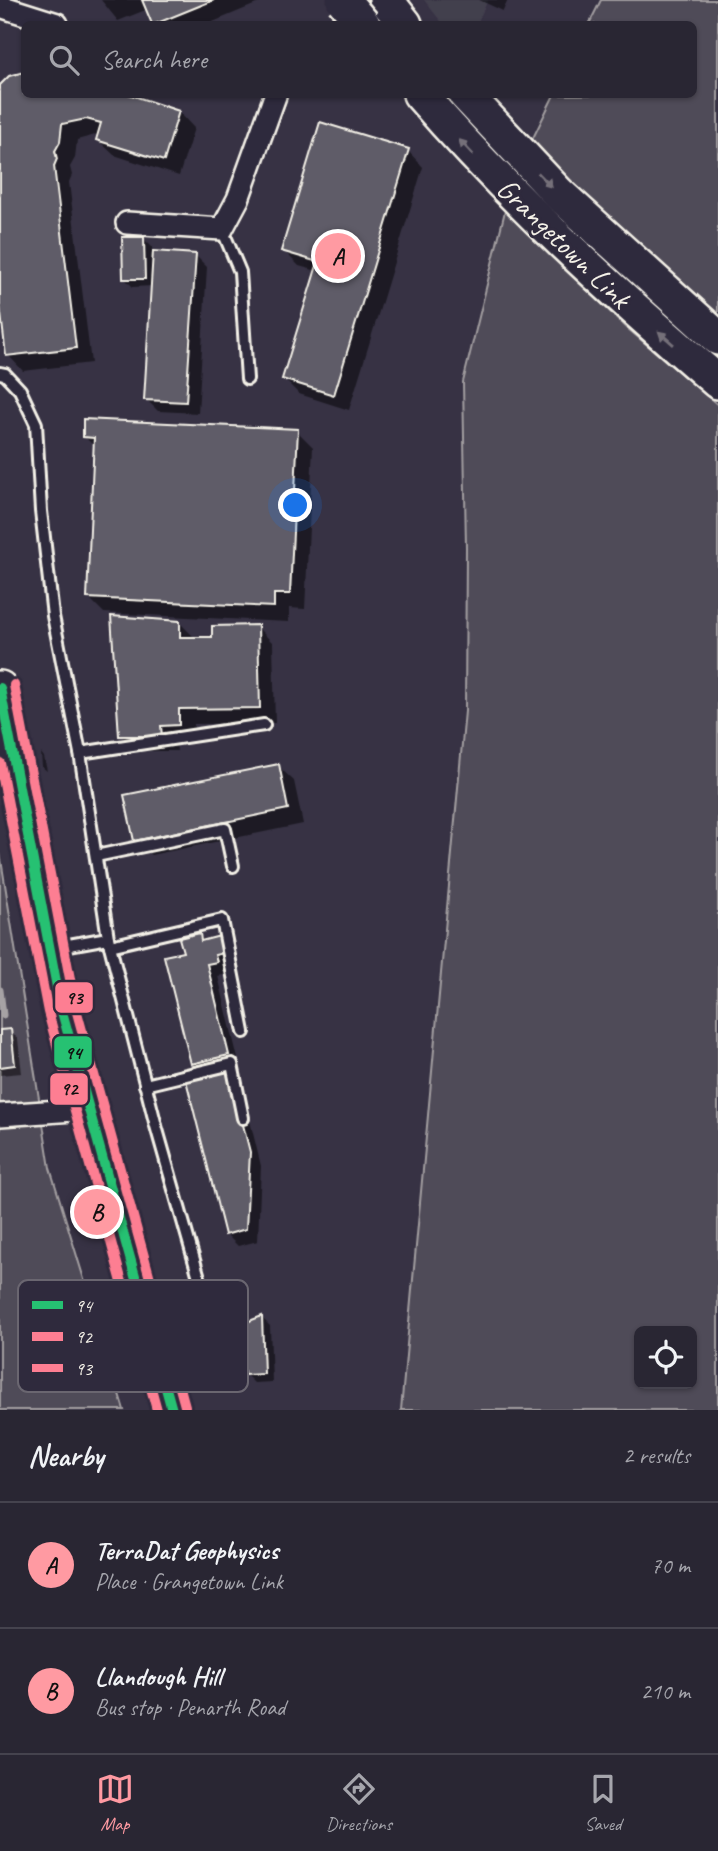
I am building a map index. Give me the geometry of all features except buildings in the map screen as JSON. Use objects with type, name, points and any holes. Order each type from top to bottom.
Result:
[{"type":"main road","points":[[345,0],[361,21]]},
{"type":"main road","points":[[386,0],[403,21]]},
{"type":"main road","name":"Grangetown Link","points":[[423,98],[462,143],[544,226],[648,323],[718,382]]},
{"type":"main road","name":"Grangetown Link","points":[[469,98],[558,193],[718,338]]},
{"type":"main road","points":[[0,688],[61,1008],[136,1280]]},
{"type":"main road","points":[[167,1392],[172,1410]]},
{"type":"street","points":[[345,0],[346,21]]},
{"type":"street","points":[[0,6],[48,21]]},
{"type":"street","points":[[127,223],[222,229],[238,199],[274,98]]},
{"type":"street","points":[[0,1115],[89,1109]]},
{"type":"lane","points":[[222,229],[240,272],[247,379]]},
{"type":"lane","points":[[0,373],[5,374],[20,390],[36,424],[41,511],[53,616],[80,753],[109,942],[145,1085],[200,1280]]},
{"type":"lane","points":[[80,753],[264,725]]},
{"type":"lane","points":[[96,856],[225,829],[233,866]]},
{"type":"lane","points":[[50,948],[109,942],[222,920],[244,1032]]},
{"type":"lane","points":[[145,1085],[232,1065],[243,1118]]},
{"type":"shaded area","points":[[424,0],[488,0],[478,21],[441,21]]},
{"type":"shaded area","points":[[601,0],[718,0],[718,316],[605,216],[531,142],[553,98],[697,98],[697,21],[590,21]]},
{"type":"shaded area","points":[[505,211],[627,328],[718,405],[718,1410],[401,1410],[465,711],[463,382]]},
{"type":"shaded area","points":[[0,853],[50,1168],[84,1280],[18,1280],[18,1392],[118,1392],[124,1410],[0,1410]]},
{"type":"waterway","points":[[0,990],[3,1015]]},
{"type":"transit line","name":"93","points":[[14,685],[75,1005],[150,1280]]},
{"type":"transit line","name":"94","points":[[0,688],[61,1008],[136,1280]]},
{"type":"transit line","name":"92","points":[[0,763],[48,1012],[121,1280]]},
{"type":"transit line","name":"92","points":[[152,1392],[157,1410]]},
{"type":"transit line","name":"94","points":[[167,1392],[172,1410]]},
{"type":"transit line","name":"93","points":[[181,1392],[185,1406]]},
{"type":"place","name":"TerraDat Geophysics","points":[[338,256]]},
{"type":"place","name":"Llandough Hill","points":[[97,1212]]}]
